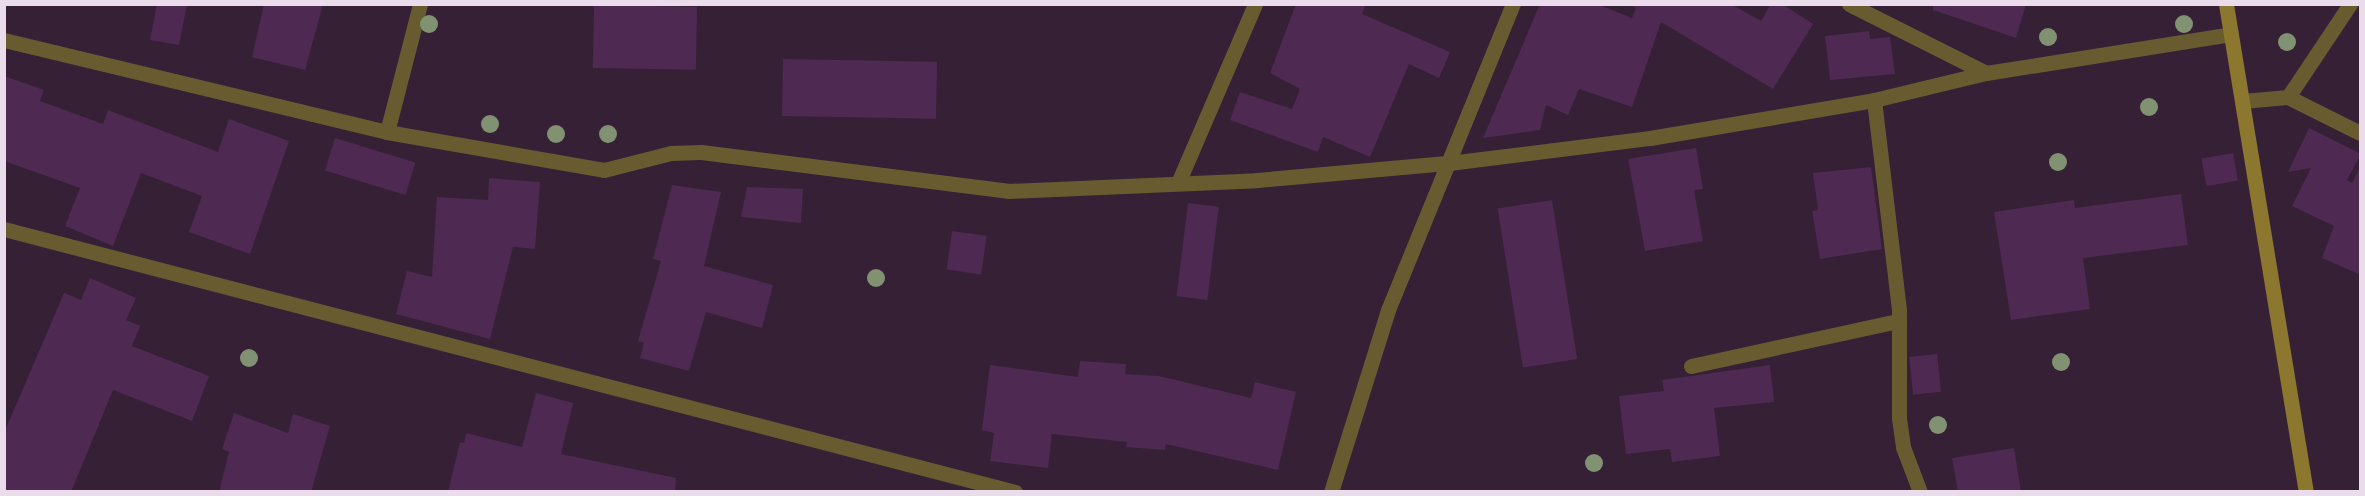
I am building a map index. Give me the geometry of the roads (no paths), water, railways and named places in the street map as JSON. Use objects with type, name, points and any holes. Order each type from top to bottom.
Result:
[{"type":"main road","points":[[2226,4],[2307,492]]},
{"type":"street","points":[[387,132],[420,4]]},
{"type":"street","points":[[1178,183],[1255,4]]},
{"type":"street","points":[[1331,492],[1388,310],[1513,4]]},
{"type":"street","points":[[1849,4],[1986,73]]},
{"type":"street","points":[[2288,97],[2350,4]]},
{"type":"street","points":[[4,40],[387,132],[604,170],[671,153],[701,152],[1008,191],[1178,183],[1449,163],[1650,138],[1874,100],[1986,73],[2231,34]]},
{"type":"street","points":[[2242,101],[2288,97],[2361,133]]},
{"type":"street","points":[[1874,100],[1898,321],[1900,428],[1903,447],[1920,492]]},
{"type":"street","points":[[4,230],[1015,492]]},
{"type":"street","points":[[1691,366],[1898,321]]}]
